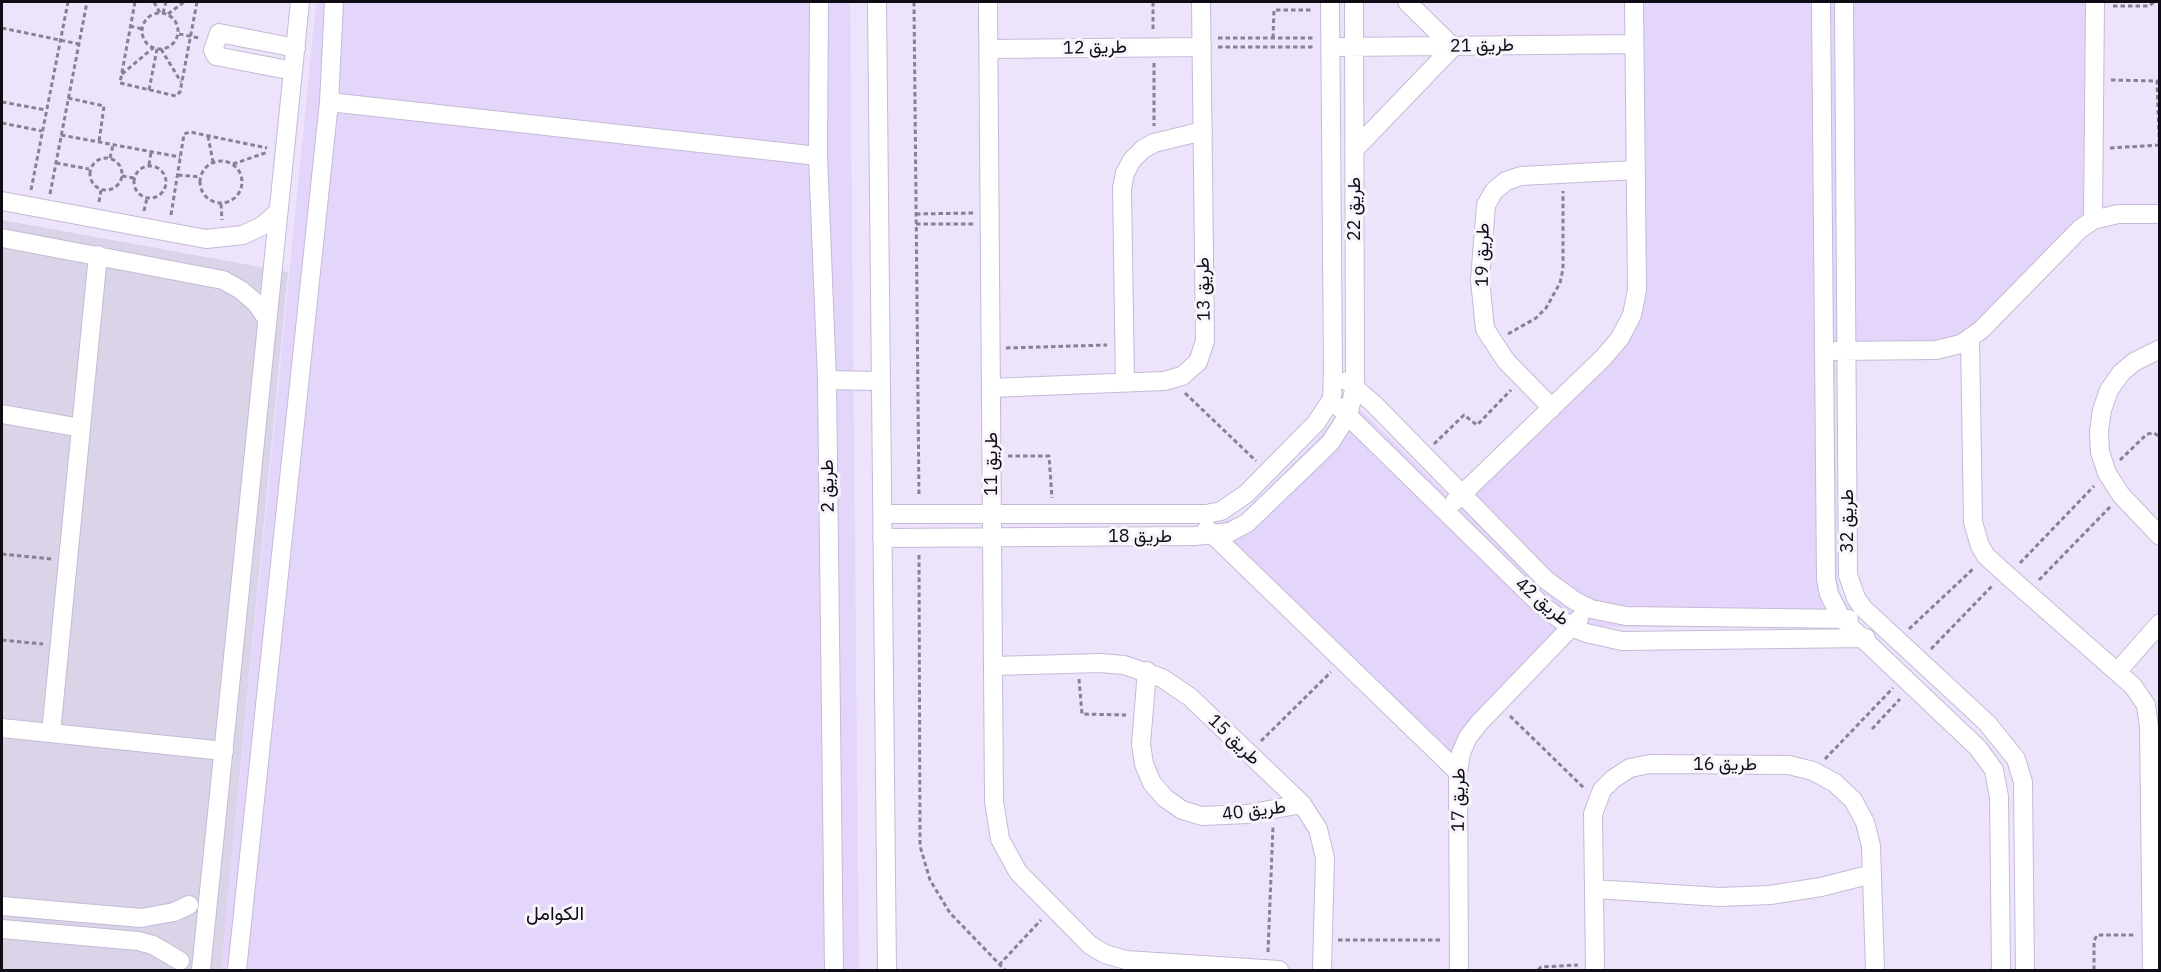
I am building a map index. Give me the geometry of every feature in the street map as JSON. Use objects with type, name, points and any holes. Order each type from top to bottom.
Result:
[{"type":"street","points":[[201,970],[300,2]]},
{"type":"street","points":[[237,970],[329,102],[334,2]]},
{"type":"street","name":"طريق 2","points":[[819,2],[818,156],[827,380],[834,970]]},
{"type":"street","points":[[877,2],[886,970]]},
{"type":"street","name":"طريق 11","points":[[988,2],[994,801],[1000,839],[1018,873],[1089,945],[1105,954],[1135,961],[1273,970]]},
{"type":"street","name":"طريق 13","points":[[1172,380],[1191,370],[1203,352],[1205,341],[1202,2]]},
{"type":"street","name":"طريق 22","points":[[1348,415],[1355,387],[1354,2]]},
{"type":"street","points":[[1354,150],[1453,47],[1407,2]]},
{"type":"street","points":[[1445,510],[1603,358],[1620,338],[1632,315],[1637,290],[1634,2]]},
{"type":"street","name":"طريق 32","points":[[1821,2],[1826,579],[1829,594],[1841,618],[1859,638],[1978,748],[1994,770],[1999,797],[2001,970]]},
{"type":"street","name":"طريق 32","points":[[1844,2],[1848,575],[1856,598],[1874,619],[1987,723],[2016,759],[2023,782],[2025,970]]},
{"type":"street","points":[[2093,220],[2095,4]]},
{"type":"street","name":"طريق 22","points":[[1330,6],[1332,399]]},
{"type":"street","points":[[293,71],[216,56],[213,52],[219,33],[296,48]]},
{"type":"street","name":"طريق 21","points":[[1330,42],[1354,48],[1634,44]]},
{"type":"street","name":"طريق 12","points":[[988,49],[1154,47],[1202,43]]},
{"type":"street","points":[[329,102],[818,156]]},
{"type":"street","points":[[1125,383],[1122,188],[1125,173],[1132,160],[1154,143],[1203,131]]},
{"type":"street","name":"طريق 19","points":[[1552,408],[1492,344],[1485,329],[1480,280],[1486,205],[1494,191],[1506,181],[1521,176],[1636,170]]},
{"type":"street","points":[[2,201],[168,232],[223,239],[243,235],[262,226],[278,212]]},
{"type":"street","points":[[1824,351],[1936,350],[1961,344],[1970,339],[2080,229],[2093,220],[2118,214],[2160,214]]},
{"type":"street","points":[[2,237],[223,280],[248,296],[267,319]]},
{"type":"street","points":[[51,734],[98,255]]},
{"type":"street","points":[[1970,339],[1973,522],[1976,535],[1986,556],[2140,695],[2149,716],[2155,867],[2152,970]]},
{"type":"street","points":[[2160,349],[2134,362],[2121,373],[2109,390],[2102,410],[2099,431],[2100,452],[2107,473],[2121,495],[2160,536]]},
{"type":"street","name":"طريق 42","points":[[1333,370],[1355,387],[1546,580],[1560,592],[1589,608],[1626,616],[1874,619]]},
{"type":"street","points":[[827,380],[880,381]]},
{"type":"street","points":[[991,388],[1172,380]]},
{"type":"street","name":"طريق 42","points":[[1332,399],[1539,603],[1571,627],[1604,638],[1622,641],[1896,639]]},
{"type":"street","name":"طريق 18","points":[[882,514],[1206,514],[1235,504],[1316,423],[1332,399]]},
{"type":"street","points":[[2,414],[81,428]]},
{"type":"street","name":"طريق 18","points":[[882,538],[1214,535],[1230,532],[1254,517],[1330,443],[1348,415]]},
{"type":"street","points":[[1191,513],[1458,772]]},
{"type":"street","name":"طريق 17","points":[[1459,970],[1458,772],[1461,753],[1468,737],[1497,704],[1589,608]]},
{"type":"street","points":[[2117,672],[2160,623]]},
{"type":"street","name":"طريق 15","points":[[994,666],[1079,663],[1124,665],[1147,671],[1190,697],[1302,804],[1311,816],[1323,843],[1325,858],[1322,970]]},
{"type":"street","name":"طريق 40","points":[[1147,671],[1141,744],[1144,764],[1152,783],[1165,798],[1182,810],[1202,816],[1224,816],[1302,804]]},
{"type":"street","points":[[2,729],[224,751]]},
{"type":"street","name":"طريق 16","points":[[1597,800],[1612,779],[1630,768],[1650,764],[1789,765],[1814,771],[1835,783],[1852,800],[1865,822],[1871,846],[1875,970]]},
{"type":"street","points":[[1595,967],[1593,814],[1597,800]]},
{"type":"street","points":[[1594,889],[1719,897],[1760,895],[1821,887],[1872,874]]},
{"type":"street","points":[[2,906],[141,918],[174,912],[189,905]]},
{"type":"street","points":[[2,929],[138,941],[153,945],[180,961]]},
{"type":"path","points":[[28,206],[68,2]]},
{"type":"path","points":[[46,210],[87,2]]},
{"type":"path","points":[[135,2],[121,75],[122,84],[176,96],[182,84],[197,2]]},
{"type":"path","points":[[121,75],[157,48],[172,45],[178,34],[176,23],[154,2]]},
{"type":"path","points":[[164,13],[166,2]]},
{"type":"path","points":[[182,84],[157,48],[144,40],[142,29],[148,18],[164,13],[184,2]]},
{"type":"path","points":[[914,2],[919,514]]},
{"type":"path","points":[[1153,2],[1154,143]]},
{"type":"path","points":[[2095,4],[2149,6],[2154,2]]},
{"type":"path","points":[[1273,38],[1274,10],[1330,6]]},
{"type":"path","points":[[130,27],[142,29]]},
{"type":"path","points":[[2,28],[79,44]]},
{"type":"path","points":[[178,34],[215,42]]},
{"type":"path","points":[[1202,43],[1273,38],[1330,42]]},
{"type":"path","points":[[1202,43],[1330,42]]},
{"type":"path","points":[[149,90],[157,48]]},
{"type":"path","points":[[2094,80],[2157,81],[2160,165]]},
{"type":"path","points":[[69,98],[104,106],[99,142]]},
{"type":"path","points":[[2,102],[46,110]]},
{"type":"path","points":[[2,123],[42,131]]},
{"type":"path","points":[[168,232],[184,134],[190,132],[275,149],[233,164]]},
{"type":"path","points":[[61,135],[180,157]]},
{"type":"path","points":[[208,136],[213,162]]},
{"type":"path","points":[[110,158],[113,144]]},
{"type":"path","points":[[2094,149],[2159,145]]},
{"type":"path","points":[[149,165],[151,152]]},
{"type":"path","points":[[101,158],[110,158],[117,161],[122,176],[118,185],[110,190],[101,190],[90,178],[90,169],[101,158]]},
{"type":"path","points":[[220,160],[233,164],[240,172],[243,183],[239,193],[231,201],[221,204],[212,202],[204,196],[200,177],[207,165],[213,162],[220,160]]},
{"type":"path","points":[[56,163],[90,169]]},
{"type":"path","points":[[167,180],[164,190],[157,197],[147,198],[139,194],[134,187],[134,178],[142,167],[149,165],[158,167],[167,180],[176,182]]},
{"type":"path","points":[[1492,344],[1536,318],[1554,296],[1560,283],[1563,269],[1563,174]]},
{"type":"path","points":[[177,175],[200,177]]},
{"type":"path","points":[[122,176],[134,178]]},
{"type":"path","points":[[916,213],[990,218]]},
{"type":"path","points":[[916,224],[990,218]]},
{"type":"path","points":[[991,348],[1124,345]]},
{"type":"path","points":[[1423,455],[1464,415],[1477,425],[1523,378]]},
{"type":"path","points":[[1172,380],[1268,473]]},
{"type":"path","points":[[1920,661],[2147,434],[2154,433],[2160,437]]},
{"type":"path","points":[[992,456],[1049,456],[1052,513]]},
{"type":"path","points":[[2027,593],[2121,495]]},
{"type":"path","points":[[920,537],[920,846],[930,880],[950,913],[999,967],[1005,970]]},
{"type":"path","points":[[2,554],[68,560]]},
{"type":"path","points":[[1896,639],[1986,556]]},
{"type":"path","points":[[2,640],[59,645]]},
{"type":"path","points":[[1248,753],[1343,660]]},
{"type":"path","points":[[1079,663],[1082,714],[1143,716]]},
{"type":"path","points":[[1872,729],[1907,683]]},
{"type":"path","points":[[1814,771],[1907,683]]},
{"type":"path","points":[[1497,704],[1597,800]]},
{"type":"path","points":[[1273,970],[1274,810]]},
{"type":"path","points":[[999,967],[1053,908]]},
{"type":"path","points":[[2094,970],[2094,941],[2097,935],[2152,935]]},
{"type":"path","points":[[1323,940],[1459,940]]},
{"type":"path","points":[[1538,970],[1541,967],[1595,967]]},
{"type":"shaded area","points":[[316,2],[850,2],[859,970],[221,970]]},
{"type":"shaded area","points":[[1639,2],[2086,2],[2083,218],[1971,332],[1947,344],[1836,345],[1837,575],[1840,594],[1863,628],[1597,627],[1568,640],[1480,733],[1456,783],[1194,526],[1219,523],[1243,514],[1334,419],[1345,394],[1458,506],[1638,316]]},
{"type":"shaded area","points":[[2,220],[288,272],[221,970],[2,970]]},
{"type":"district","name":"الكوامل","points":[[555,914]]}]
